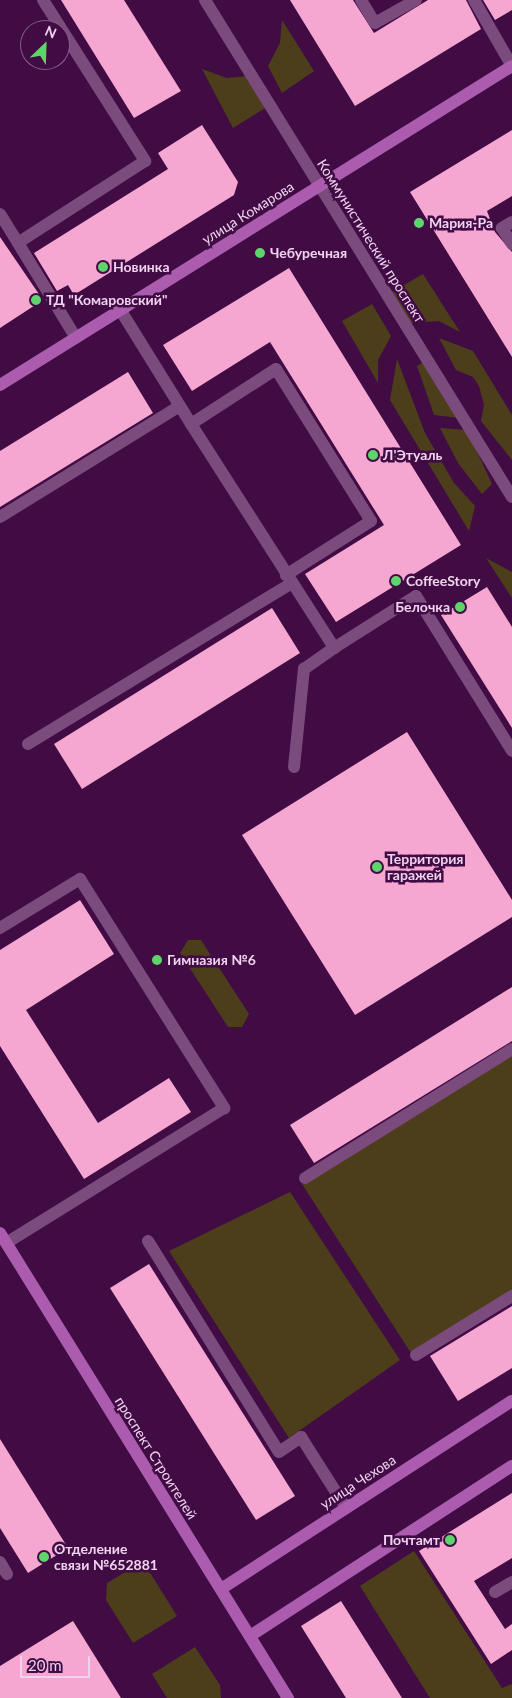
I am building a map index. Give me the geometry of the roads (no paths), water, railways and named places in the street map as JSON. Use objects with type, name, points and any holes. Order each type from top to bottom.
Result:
[{"type":"street","points":[[18,243],[145,160],[43,0]]},
{"type":"street","name":"Коммунистический проспект","points":[[205,0],[512,497]]},
{"type":"street","points":[[361,0],[376,23],[416,0]]},
{"type":"street","points":[[474,0],[512,66]]},
{"type":"street","name":"улица Комарова","points":[[0,385],[512,66]]},
{"type":"street","points":[[0,214],[76,338]]},
{"type":"street","points":[[512,222],[502,228],[512,244]]},
{"type":"street","points":[[121,310],[191,424],[334,648]]},
{"type":"street","points":[[28,744],[289,579],[371,521],[276,369],[191,424]]},
{"type":"street","points":[[0,517],[180,406]]},
{"type":"street","points":[[294,767],[304,669],[416,596],[512,751]]},
{"type":"street","points":[[0,928],[80,879],[224,1108],[3,1238]]},
{"type":"street","points":[[305,1178],[512,1049]]},
{"type":"street","name":"проспект Строителей","points":[[3,1238],[288,1698]]},
{"type":"street","points":[[148,1241],[279,1452],[301,1437],[346,1508]]},
{"type":"street","points":[[416,1355],[512,1296]]},
{"type":"street","name":"улица Чехова","points":[[221,1588],[512,1401]]},
{"type":"street","points":[[250,1636],[512,1466]]},
{"type":"street","points":[[0,1562],[8,1574]]},
{"type":"street","points":[[495,1592],[512,1582]]},
{"type":"place","name":"Мария-Ра","points":[[419,223]]},
{"type":"place","name":"Чебуречная","points":[[260,253]]},
{"type":"place","name":"Новинка","points":[[103,267]]},
{"type":"place","name":"ТД \"Комаровский\"","points":[[36,300]]},
{"type":"place","name":"Л'Этуаль","points":[[373,455]]},
{"type":"place","name":"CoffeeStory","points":[[396,581]]},
{"type":"place","name":"Белочка","points":[[460,607]]},
{"type":"place","name":"Территория гаражей","points":[[377,867]]},
{"type":"place","name":"Гимназия №6","points":[[157,960]]},
{"type":"place","name":"Почтамт","points":[[450,1540]]},
{"type":"place","name":"Отделение связи №652881","points":[[44,1557]]}]
